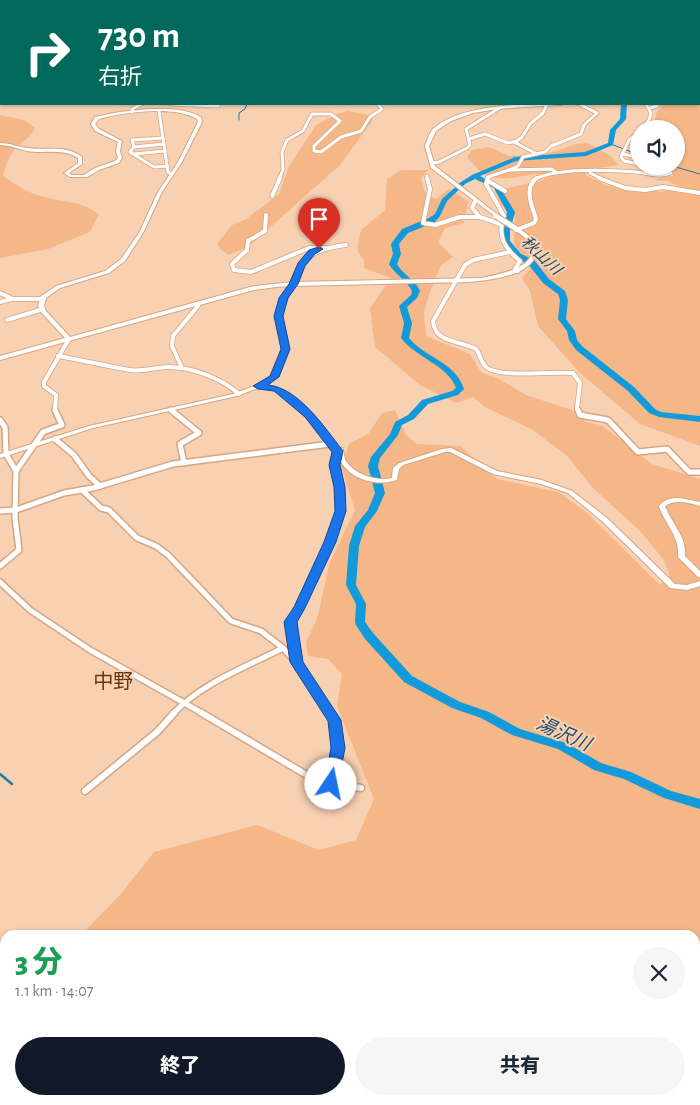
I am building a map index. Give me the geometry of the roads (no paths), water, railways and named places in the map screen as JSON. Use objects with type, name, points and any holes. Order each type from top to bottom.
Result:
[{"type":"street","points":[[132,112],[133,108],[140,105]]},
{"type":"street","points":[[184,105],[210,107],[218,105]]},
{"type":"street","points":[[272,196],[283,170],[282,152],[287,140],[302,131],[312,114],[331,114],[340,121],[314,146],[314,151],[321,152],[340,137],[361,131],[370,117],[382,110],[379,105]]},
{"type":"street","points":[[0,358],[254,288],[293,284],[456,282],[491,279],[518,271],[533,257],[534,246],[530,240],[440,174],[431,163],[428,155],[428,143],[434,131],[453,118],[476,111],[532,105]]},
{"type":"street","points":[[514,142],[523,136],[529,124],[544,113],[547,105]]},
{"type":"street","points":[[487,182],[488,178],[518,166],[523,158],[537,154],[582,132],[584,124],[597,113],[581,105]]},
{"type":"street","points":[[647,105],[650,108],[649,120]]},
{"type":"street","points":[[650,108],[657,106],[656,105]]},
{"type":"street","points":[[431,163],[440,162],[467,148],[470,145],[466,129],[501,107]]},
{"type":"street","points":[[159,111],[168,172],[172,174]]},
{"type":"street","points":[[0,144],[14,144],[28,150],[53,149],[76,154],[80,158],[80,162],[68,171],[67,174],[74,177],[83,177],[117,162],[120,158],[118,151],[120,141],[97,130],[93,121],[100,116],[159,111],[191,113],[196,115],[200,122],[160,192],[141,233],[120,263],[100,275],[58,287],[42,299],[13,299],[0,302]]},
{"type":"street","points":[[469,139],[485,134],[497,141],[514,142],[537,154]]},
{"type":"street","points":[[134,147],[132,140],[164,138]]},
{"type":"street","points":[[630,139],[621,159],[630,162]]},
{"type":"street","points":[[164,144],[134,147],[130,151],[154,167],[167,166]]},
{"type":"street","points":[[134,154],[165,151]]},
{"type":"street","points":[[623,151],[630,154]]},
{"type":"street","points":[[509,170],[551,170],[558,173]]},
{"type":"street","points":[[590,172],[611,184],[625,188],[645,190],[663,187],[700,193]]},
{"type":"street","points":[[516,229],[534,223],[536,219],[529,196],[534,180],[543,174],[630,172]]},
{"type":"street","points":[[427,176],[430,189],[425,224],[435,226],[460,217],[479,217],[500,224]]},
{"type":"street","points":[[487,182],[505,191]]},
{"type":"street","points":[[487,182],[504,216],[500,224],[501,238],[510,252],[520,261],[515,269],[518,271]]},
{"type":"street","points":[[475,201],[472,208],[479,217]]},
{"type":"street","points":[[266,215],[265,230],[248,241],[246,250],[232,264],[234,270],[251,272],[309,248],[346,245]]},
{"type":"street","points":[[3,455],[91,427],[239,394],[274,377],[286,349],[278,316],[284,298],[307,257],[312,252],[324,248]]},
{"type":"street","points":[[510,252],[469,262],[433,321],[433,328],[436,333],[452,342],[474,347],[478,351],[484,366],[494,371],[572,373],[580,383],[577,408],[580,415],[608,420],[638,452],[645,454],[658,449],[666,449],[689,472],[700,472]]},
{"type":"street","points":[[0,293],[13,299]]},
{"type":"street","points":[[42,299],[43,309],[70,339]]},
{"type":"street","points":[[182,368],[172,346],[173,336],[198,306],[197,304]]},
{"type":"street","points":[[7,320],[43,309]]},
{"type":"street","points":[[0,566],[19,550],[16,535],[16,471],[43,432],[62,424],[54,409],[56,395],[53,390],[44,386],[44,382],[70,339]]},
{"type":"street","points":[[58,356],[132,370],[169,366],[182,368],[206,375],[230,386],[239,394]]},
{"type":"street","points":[[258,386],[277,389],[309,415],[321,428],[332,446],[338,451],[335,465],[339,487],[340,511],[330,542],[299,608],[290,622],[296,662]]},
{"type":"street","points":[[171,410],[198,433],[180,444],[184,463]]},
{"type":"street","points":[[0,420],[5,427],[3,455],[16,471]]},
{"type":"street","points":[[55,439],[74,455],[89,476],[100,486]]},
{"type":"street","points":[[0,511],[16,510],[64,493],[100,486],[129,476],[184,463],[332,446],[340,450],[342,460],[351,468],[361,476],[375,482],[395,479],[396,468],[401,464],[444,450],[451,450],[495,473],[542,482],[570,492],[619,532],[673,586],[682,589],[696,586],[700,583]]},
{"type":"street","points":[[82,490],[101,508],[109,510],[137,538],[156,546],[168,556],[231,621],[261,631],[283,648],[296,662],[334,720],[338,748],[331,784]]},
{"type":"street","points":[[700,504],[675,500],[662,506],[678,535],[683,549],[680,558],[700,575]]},
{"type":"street","points":[[0,582],[30,610],[90,650],[305,774],[331,784],[361,788]]},
{"type":"street","points":[[86,791],[157,732],[183,703],[204,689],[283,648]]},
{"type":"waterway","points":[[239,120],[239,113],[245,109],[247,105]]},
{"type":"waterway","name":"秋山川","points":[[475,176],[515,159],[586,154],[611,144],[613,130],[623,119],[624,105]]},
{"type":"waterway","points":[[611,144],[630,151]]},
{"type":"waterway","points":[[685,170],[700,174]]},
{"type":"waterway","name":"秋山川","points":[[475,176],[497,187],[511,212],[506,231],[506,241],[518,256],[531,262],[546,281],[562,293],[564,300],[562,319],[571,331],[573,340],[579,348],[631,389],[652,411],[659,414],[700,419]]},
{"type":"waterway","name":"湯沢川","points":[[475,176],[463,183],[444,200],[438,215],[432,220],[405,231],[395,244],[397,254],[393,264],[416,291],[414,296],[403,306],[408,323],[405,338],[410,345],[452,374],[458,381],[460,389],[455,393],[425,402],[411,417],[398,424],[394,435],[376,457],[373,466],[380,493],[372,511],[360,526],[354,546],[351,585],[361,604],[360,622],[369,636],[408,679],[456,705],[485,715],[516,732],[562,746],[598,767],[627,775],[668,795],[700,804]]},
{"type":"waterway","points":[[0,774],[12,784]]},
{"type":"district","name":"中野","points":[[113,681]]}]
